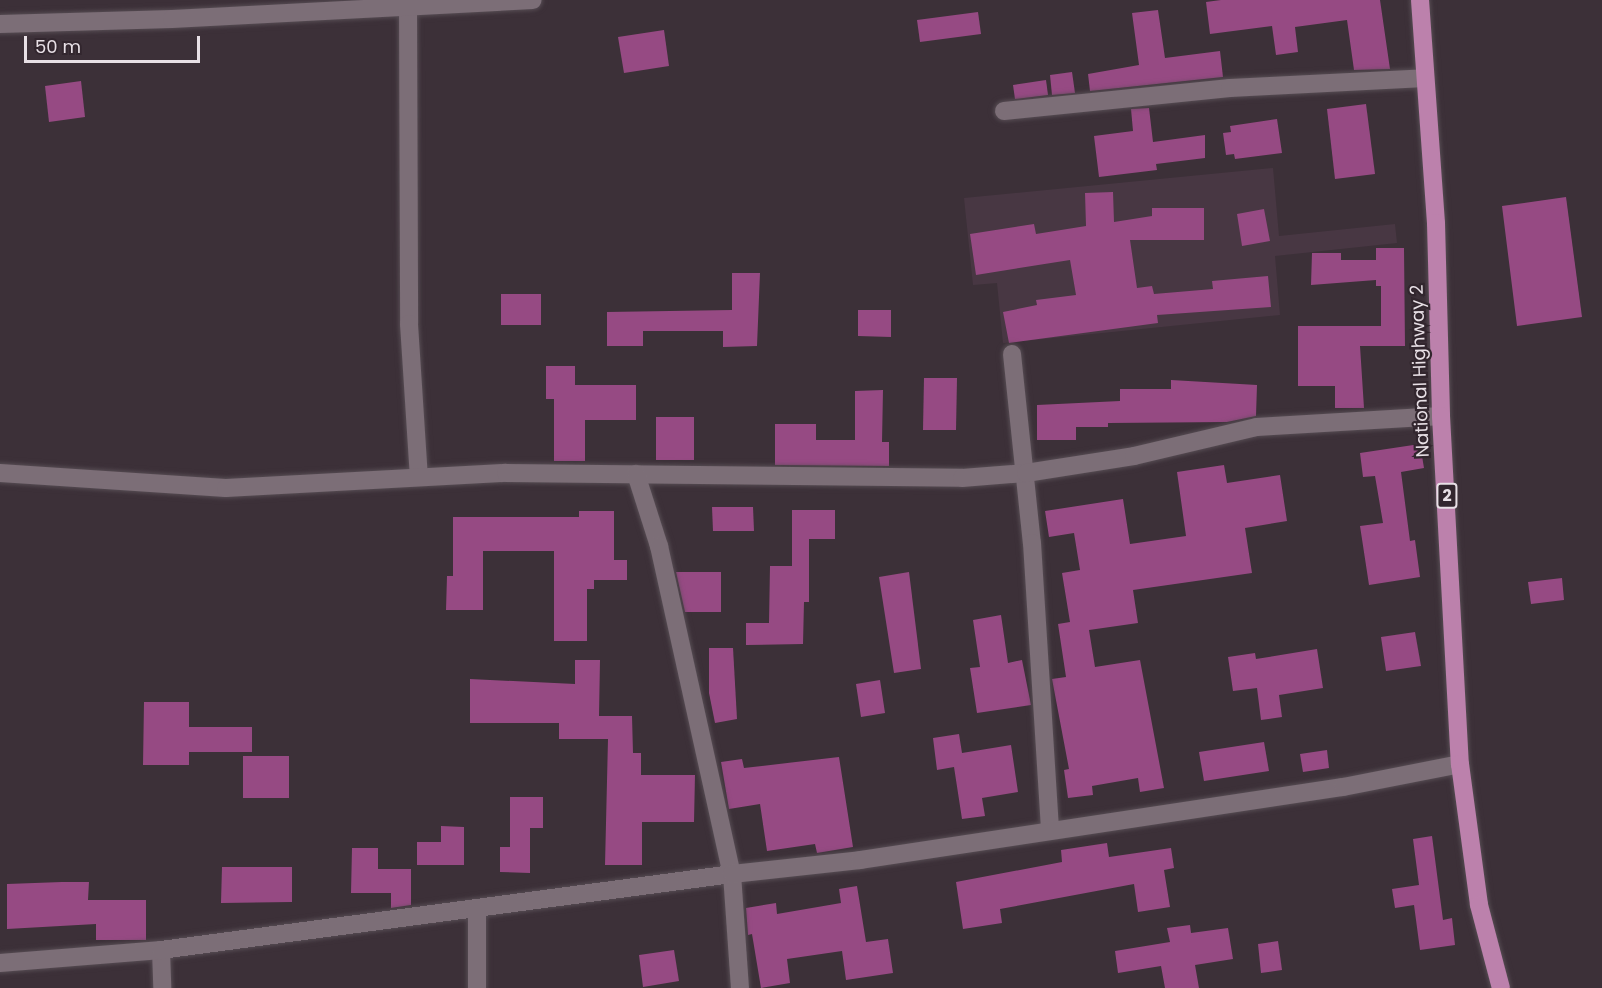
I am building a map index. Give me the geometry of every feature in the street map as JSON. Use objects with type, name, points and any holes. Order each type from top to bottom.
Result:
[{"type":"highway","name":"National Highway 2","points":[[1420,0],[1436,223],[1441,416],[1460,764],[1479,905],[1501,988]]},
{"type":"street","points":[[0,24],[532,0]]},
{"type":"street","points":[[408,4],[409,324],[419,477]]},
{"type":"street","points":[[1004,111],[1230,88],[1425,78]]},
{"type":"street","points":[[1012,354],[1026,473],[1050,830]]},
{"type":"street","points":[[0,473],[226,488],[506,473],[962,478],[1026,473],[1134,456],[1257,427],[1441,416]]},
{"type":"street","points":[[636,474],[659,546],[732,874],[740,988]]},
{"type":"street","points":[[0,963],[161,950],[732,874],[860,860],[1343,787],[1460,764]]},
{"type":"street","points":[[477,909],[477,988]]},
{"type":"street","points":[[161,950],[162,988]]},
{"type":"shaded area","points":[[1273,168],[1279,236],[1395,224],[1397,243],[1275,256],[1280,315],[1003,343],[997,283],[973,285],[964,198]]},
{"type":"building","points":[[1221,0],[1380,0],[1390,69],[1354,70],[1347,20],[1295,27],[1298,52],[1276,55],[1272,26],[1210,34],[1206,2]]},
{"type":"building","points":[[1158,10],[1165,58],[1220,51],[1223,77],[1090,91],[1088,74],[1139,65],[1132,13]]},
{"type":"building","points":[[978,12],[981,34],[920,42],[917,20]]},
{"type":"building","points":[[664,30],[669,66],[624,73],[618,37]]},
{"type":"building","points":[[1072,72],[1075,93],[1052,95],[1050,75]]},
{"type":"building","points":[[1046,80],[1048,95],[1015,99],[1013,85]]},
{"type":"building","points":[[81,81],[85,117],[49,122],[45,86]]},
{"type":"building","points":[[1366,104],[1375,174],[1335,179],[1327,109]]},
{"type":"building","points":[[1149,108],[1153,142],[1205,135],[1205,158],[1156,164],[1157,170],[1099,177],[1094,136],[1133,131],[1131,109]]},
{"type":"building","points":[[1277,119],[1282,153],[1235,159],[1234,154],[1226,155],[1223,133],[1231,132],[1230,126]]},
{"type":"building","points":[[1113,192],[1114,222],[1152,216],[1152,208],[1204,208],[1204,240],[1130,240],[1137,288],[1152,286],[1154,294],[1213,289],[1212,281],[1268,276],[1271,307],[1157,315],[1158,323],[1009,343],[1003,312],[1037,305],[1036,300],[1076,295],[1070,260],[976,275],[970,234],[1034,224],[1036,234],[1086,226],[1085,193]]},
{"type":"building","points":[[1566,197],[1582,317],[1517,326],[1502,206]]},
{"type":"building","points":[[1264,209],[1270,241],[1242,246],[1237,214]]},
{"type":"building","points":[[1376,248],[1404,248],[1405,346],[1360,346],[1364,408],[1335,408],[1335,386],[1298,386],[1298,326],[1381,326],[1381,286],[1376,286],[1376,280],[1311,285],[1312,253],[1341,253],[1341,260],[1376,260]]},
{"type":"building","points":[[732,273],[760,273],[757,346],[723,347],[723,331],[643,331],[643,346],[607,346],[607,312],[732,310]]},
{"type":"building","points":[[501,294],[541,294],[541,325],[501,325]]},
{"type":"building","points":[[858,310],[891,310],[891,337],[858,336]]},
{"type":"building","points":[[546,366],[575,366],[575,385],[636,385],[636,420],[585,420],[585,461],[554,461],[554,399],[546,399]]},
{"type":"building","points":[[924,378],[957,378],[956,430],[923,430]]},
{"type":"building","points":[[1171,380],[1257,385],[1256,416],[1227,422],[1108,423],[1108,427],[1076,427],[1076,440],[1037,440],[1037,405],[1120,401],[1120,389],[1171,389]]},
{"type":"building","points":[[883,390],[882,442],[889,442],[889,466],[775,465],[775,424],[816,424],[816,440],[855,440],[855,391]]},
{"type":"building","points":[[656,417],[694,417],[694,460],[656,460]]},
{"type":"building","points":[[1420,444],[1424,468],[1401,472],[1410,541],[1415,540],[1420,577],[1369,585],[1360,526],[1383,523],[1375,476],[1363,477],[1360,453]]},
{"type":"building","points":[[1224,465],[1227,483],[1280,475],[1287,521],[1245,528],[1252,573],[1133,590],[1138,623],[1089,630],[1095,667],[1140,660],[1164,788],[1140,792],[1138,778],[1092,786],[1093,795],[1068,798],[1064,770],[1069,769],[1052,679],[1066,677],[1058,624],[1070,622],[1062,573],[1080,570],[1074,533],[1049,537],[1045,511],[1123,499],[1130,544],[1186,536],[1177,472]]},
{"type":"building","points":[[712,507],[753,507],[754,531],[713,531]]},
{"type":"building","points":[[792,510],[835,510],[835,539],[809,539],[809,602],[804,602],[803,644],[746,645],[746,623],[769,623],[770,566],[792,566]]},
{"type":"building","points":[[579,511],[614,511],[614,560],[627,560],[627,580],[594,580],[594,589],[587,589],[587,641],[554,641],[554,551],[483,551],[483,610],[446,610],[447,576],[453,576],[453,517],[579,517]]},
{"type":"building","points":[[676,572],[721,572],[721,612],[685,612]]},
{"type":"building","points":[[909,572],[921,669],[894,673],[879,577]]},
{"type":"building","points":[[1562,578],[1564,600],[1531,604],[1528,582]]},
{"type":"building","points":[[1001,615],[1008,663],[1022,660],[1031,705],[977,713],[970,668],[980,667],[973,620]]},
{"type":"building","points":[[1415,632],[1421,666],[1386,671],[1381,637]]},
{"type":"building","points":[[709,648],[733,648],[737,719],[715,723],[709,693]]},
{"type":"building","points":[[1317,649],[1323,688],[1279,695],[1282,717],[1261,720],[1257,688],[1233,691],[1228,657],[1255,653],[1256,659]]},
{"type":"building","points":[[575,660],[600,660],[599,716],[632,716],[633,753],[641,753],[641,775],[695,775],[694,822],[642,822],[642,865],[605,865],[608,739],[559,739],[559,723],[470,723],[470,679],[575,684]]},
{"type":"building","points":[[880,680],[885,713],[861,717],[856,684]]},
{"type":"building","points":[[144,702],[189,702],[189,727],[252,727],[252,752],[189,752],[189,765],[143,765]]},
{"type":"building","points":[[959,734],[962,753],[1011,745],[1018,792],[982,798],[985,816],[962,819],[954,767],[937,770],[933,738]]},
{"type":"building","points":[[1264,742],[1269,771],[1204,781],[1199,752]]},
{"type":"building","points":[[1327,750],[1329,768],[1303,772],[1300,754]]},
{"type":"building","points":[[243,756],[289,756],[289,798],[243,798]]},
{"type":"building","points":[[839,757],[853,847],[817,853],[815,844],[767,851],[760,804],[729,809],[721,762],[742,759],[744,768]]},
{"type":"building","points":[[510,797],[543,797],[543,828],[530,828],[530,873],[500,872],[500,847],[510,847]]},
{"type":"building","points":[[441,826],[464,827],[464,865],[417,865],[417,842],[441,842]]},
{"type":"building","points":[[1432,836],[1443,920],[1452,918],[1455,945],[1420,950],[1414,905],[1395,908],[1392,889],[1419,885],[1413,839]]},
{"type":"building","points":[[1107,843],[1109,857],[1171,848],[1174,868],[1164,870],[1170,907],[1138,912],[1134,884],[1000,909],[1002,923],[963,929],[956,882],[1062,862],[1061,850]]},
{"type":"building","points":[[352,848],[378,848],[378,869],[411,869],[411,905],[391,908],[391,893],[351,893]]},
{"type":"building","points":[[222,867],[292,867],[292,902],[221,903]]},
{"type":"building","points":[[89,882],[88,900],[146,900],[146,940],[96,940],[96,924],[7,929],[7,884]]},
{"type":"building","points":[[857,886],[866,942],[888,939],[893,973],[846,980],[842,951],[787,959],[790,983],[761,988],[752,934],[748,935],[746,908],[776,903],[777,914],[841,903],[839,889]]},
{"type":"building","points":[[1190,925],[1191,933],[1228,928],[1233,959],[1195,965],[1199,988],[1165,988],[1161,966],[1118,973],[1115,951],[1170,942],[1167,928]]},
{"type":"building","points":[[1278,941],[1282,970],[1261,973],[1258,944]]},
{"type":"building","points":[[674,950],[679,981],[643,987],[639,955]]}]
